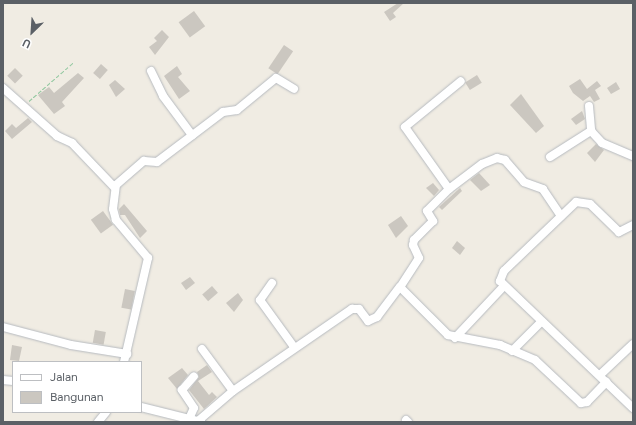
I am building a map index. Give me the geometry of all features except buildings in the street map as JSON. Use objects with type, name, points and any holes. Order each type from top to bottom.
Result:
[{"type":"street","points":[[151,71],[163,96],[192,135]]},
{"type":"street","points":[[115,188],[144,161],[157,162],[223,112],[237,110],[276,78],[294,89]]},
{"type":"street","points":[[448,189],[405,127],[461,81]]},
{"type":"street","points":[[3,88],[24,105],[57,136],[72,143],[115,188],[116,220],[148,258],[124,361]]},
{"type":"street","points":[[589,106],[592,131],[602,143],[633,156]]},
{"type":"street","points":[[550,157],[592,131]]},
{"type":"street","points":[[142,407],[185,420],[200,422],[233,391],[352,308],[359,309],[364,319],[372,321],[400,288],[418,261],[414,240],[433,221],[427,211],[448,189],[482,164],[499,157],[524,182],[543,189],[561,216]]},
{"type":"street","points":[[633,225],[619,232],[585,202],[576,202],[501,275],[500,281],[541,322],[600,375],[633,408]]},
{"type":"street","points":[[272,283],[260,300],[294,347]]},
{"type":"street","points":[[455,338],[504,286]]},
{"type":"street","points":[[400,288],[430,314],[439,328],[455,338],[500,345],[537,361],[581,403],[587,402],[606,382]]},
{"type":"street","points":[[512,350],[541,322]]},
{"type":"street","points":[[3,328],[71,345],[127,354]]},
{"type":"street","points":[[600,375],[633,344]]},
{"type":"street","points":[[202,349],[233,391]]},
{"type":"street","points":[[185,420],[194,408],[182,390],[194,376]]},
{"type":"street","points":[[98,422],[105,413]]},
{"type":"path","points":[[24,105],[74,62]]}]
